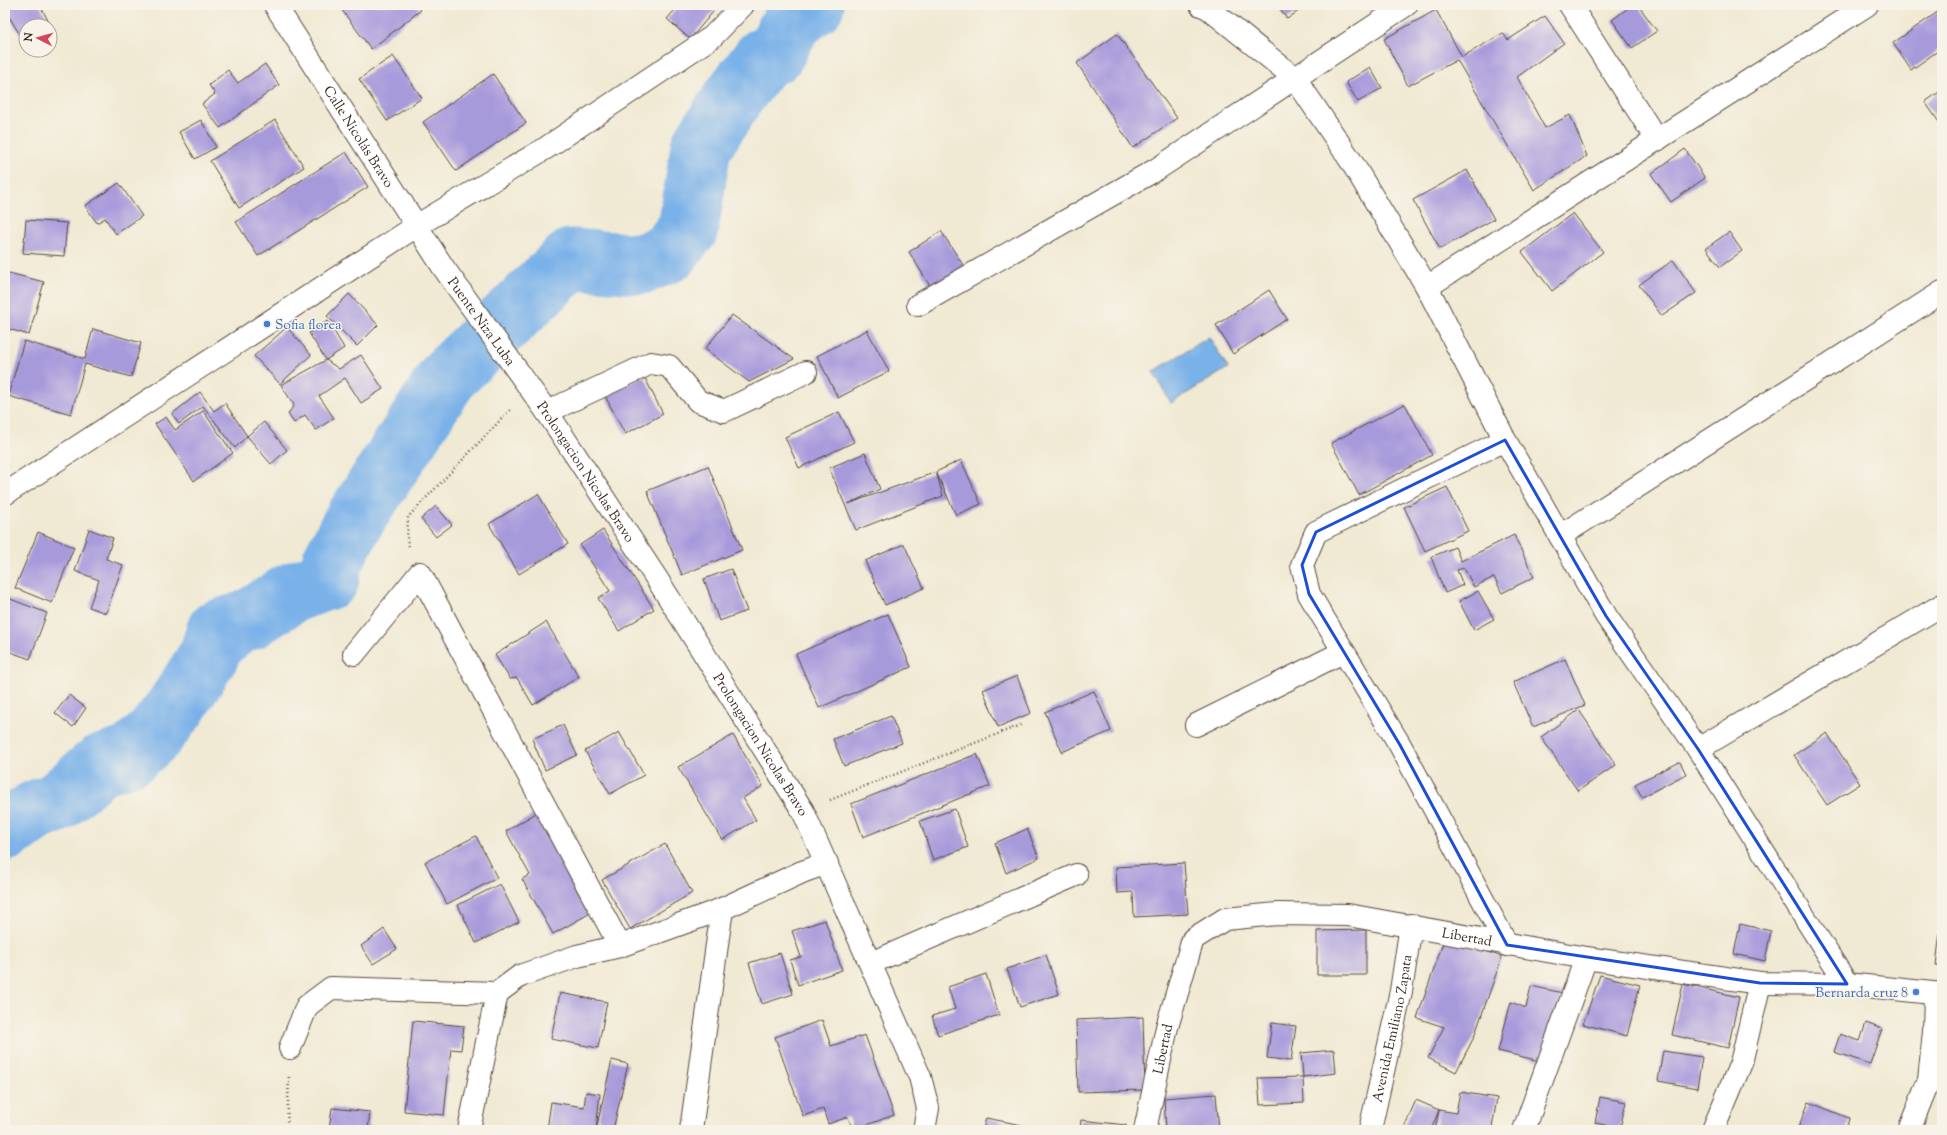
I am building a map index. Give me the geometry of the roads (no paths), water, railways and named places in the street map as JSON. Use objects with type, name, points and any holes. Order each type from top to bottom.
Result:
[{"type":"street","name":"Calle Nicolás Bravo","points":[[275,5],[418,225],[443,267]]},
{"type":"street","points":[[5,494],[418,225],[546,148],[712,37],[743,5]]},
{"type":"street","points":[[1200,5],[1208,8],[1295,78],[1351,161],[1427,287],[1505,440],[1606,616],[1698,750],[1847,984]]},
{"type":"street","points":[[918,305],[1157,168],[1406,5]]},
{"type":"street","points":[[1570,5],[1657,140]]},
{"type":"street","points":[[1427,287],[1867,5]]},
{"type":"street","name":"Puente Niza Luba","points":[[443,267],[525,382]]},
{"type":"street","points":[[1560,536],[1942,292]]},
{"type":"street","points":[[547,412],[651,363],[669,366],[698,401],[724,411],[806,372]]},
{"type":"street","name":"Prolongacion Nicolas Bravo","points":[[525,382],[547,412],[657,578],[803,811],[920,1077],[928,1108],[924,1130]]},
{"type":"street","points":[[1505,440],[1316,532],[1302,565],[1309,594],[1400,745],[1507,945]]},
{"type":"street","points":[[354,654],[420,573],[620,946]]},
{"type":"street","points":[[1698,750],[1942,605]]},
{"type":"street","points":[[1196,725],[1343,652]]},
{"type":"street","points":[[290,1048],[307,1006],[331,988],[497,993],[520,976],[577,956],[620,946],[722,909],[802,872],[827,863]]},
{"type":"street","points":[[871,963],[1076,875]]},
{"type":"street","points":[[691,1130],[722,909]]},
{"type":"street","name":"Libertad","points":[[1145,1130],[1167,1027],[1193,939],[1226,919],[1277,914],[1348,915],[1411,925],[1507,945],[1760,983],[1847,984],[1939,994]]},
{"type":"street","name":"Avenida Emiliano Zapata","points":[[1370,1130],[1401,991],[1411,925]]},
{"type":"street","points":[[1524,1130],[1586,958]]},
{"type":"street","points":[[1713,1130],[1741,1063],[1760,983]]},
{"type":"street","points":[[469,1130],[497,993]]},
{"type":"street","points":[[1909,1130],[1929,1080],[1939,994]]},
{"type":"water","points":[[1209,337],[1228,368],[1171,403],[1153,372]]},
{"type":"waterway","points":[[5,831],[35,811],[57,802],[100,765],[130,756],[154,735],[176,707],[209,655],[217,630],[249,620],[291,593],[329,579],[332,562],[353,522],[449,375],[571,259],[642,264],[668,253],[688,229],[701,147],[735,95],[763,58],[774,54],[792,22],[814,5]]},
{"type":"waterway","points":[[189,685],[221,669],[262,637],[297,591]]},
{"type":"place","name":"Sofia florea","points":[[267,324]]},
{"type":"place","name":"Bernarda cruz 8","points":[[1916,992]]}]
